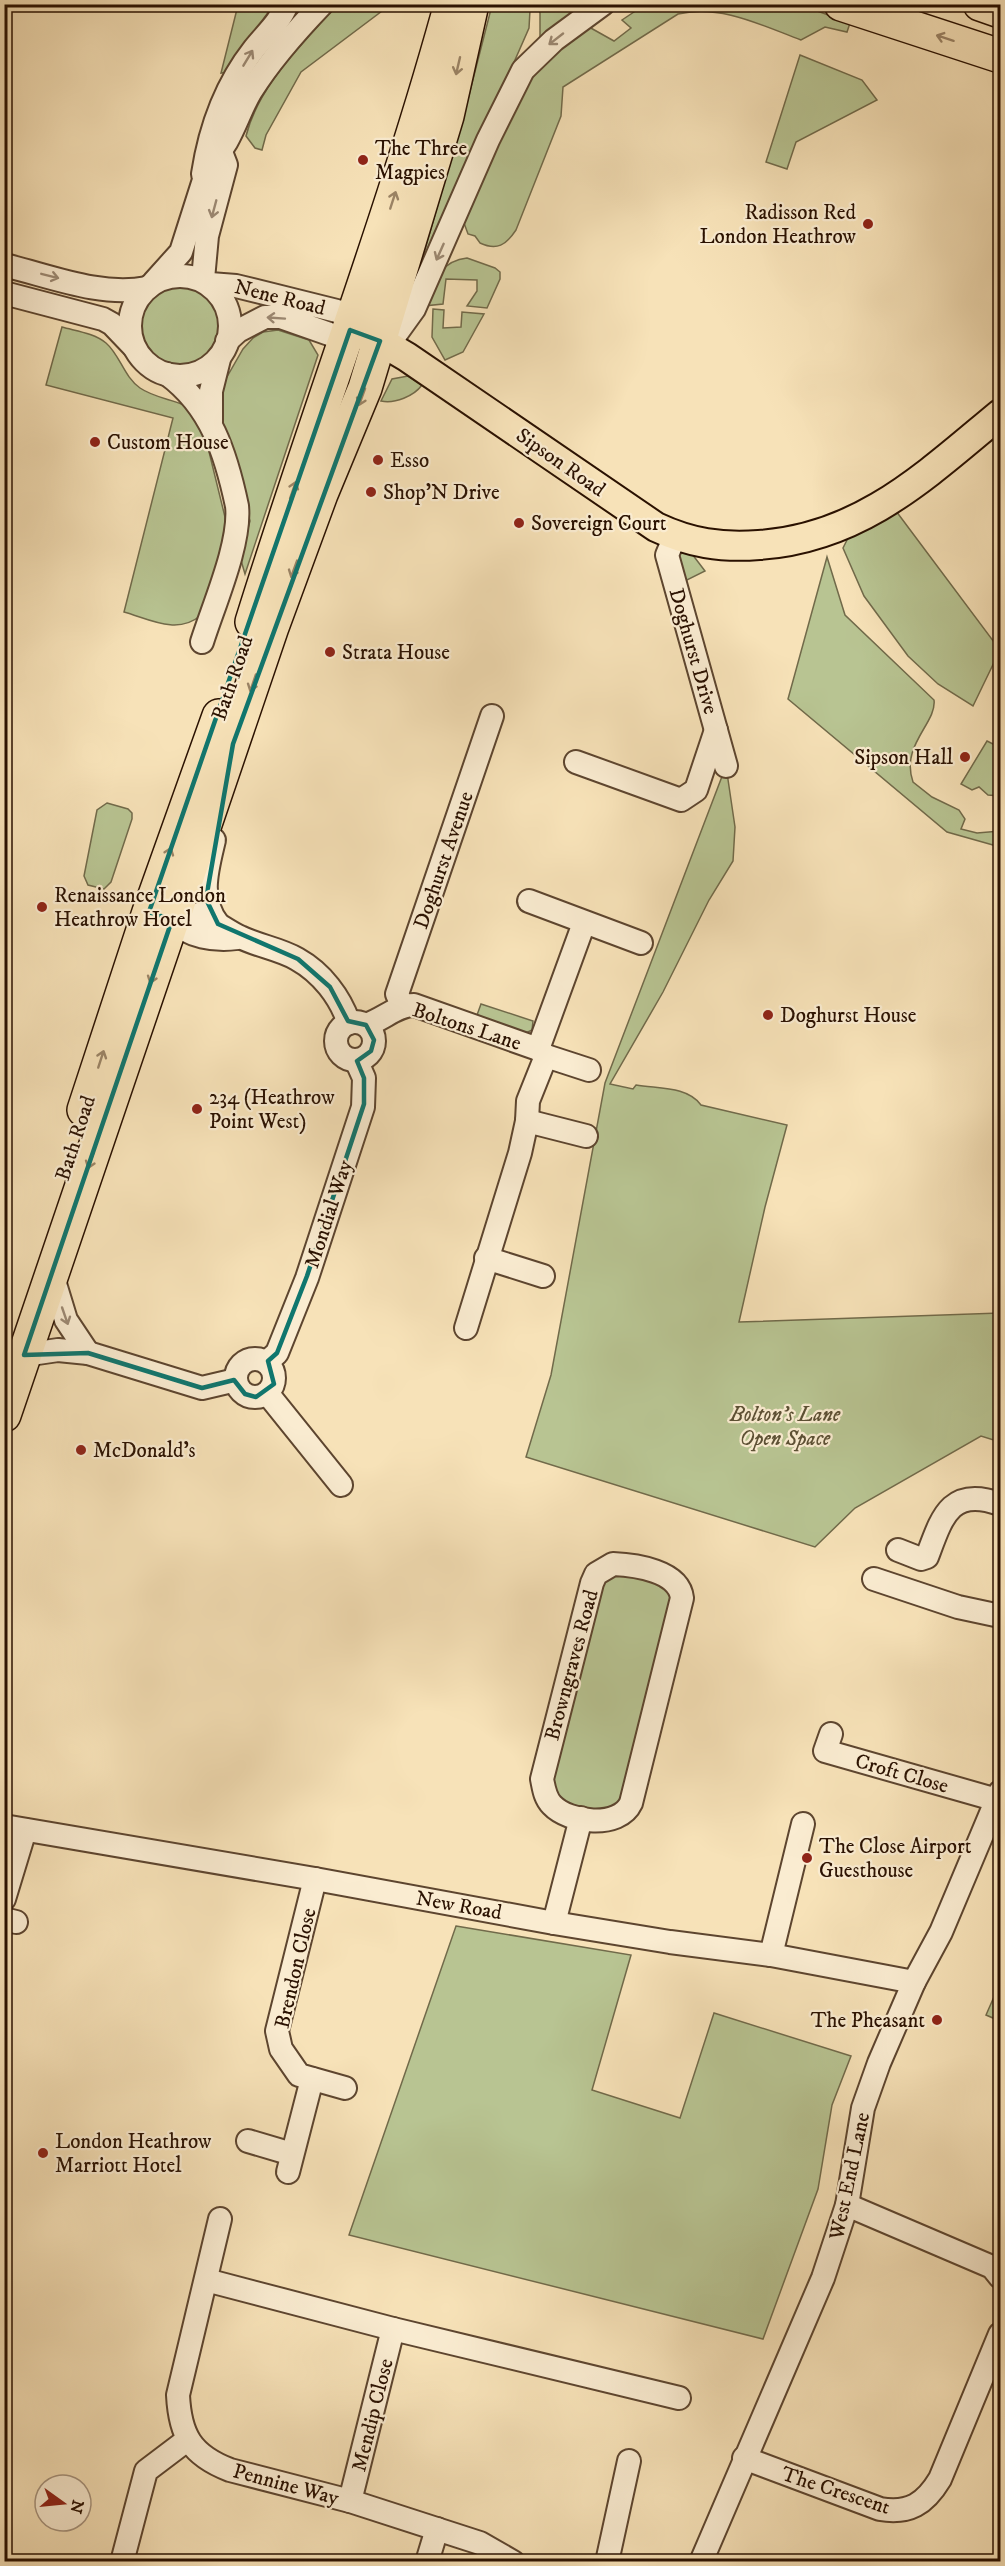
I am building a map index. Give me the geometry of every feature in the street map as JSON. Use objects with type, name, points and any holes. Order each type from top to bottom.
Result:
[{"type":"highway","points":[[841,4],[1000,56]]},
{"type":"highway","points":[[980,4],[1000,11]]},
{"type":"highway","name":"Bath Road","points":[[4,1415],[14,1352],[161,916],[225,768],[272,627],[321,494],[361,400],[447,116],[465,6]]},
{"type":"highway","name":"Bath Road","points":[[14,1352],[52,1274],[286,510],[350,330],[416,128],[465,6]]},
{"type":"main road","name":"Sipson Road","points":[[350,330],[380,341],[447,383],[608,495],[675,536],[705,545],[740,546],[794,541],[829,532],[890,502],[924,478],[1000,414]]},
{"type":"street","points":[[202,181],[208,139],[218,108],[253,50],[272,29],[287,4]]},
{"type":"street","points":[[134,347],[129,328],[133,309],[181,252],[210,161],[221,152],[255,85],[308,13],[322,4]]},
{"type":"street","points":[[380,341],[396,334],[414,309],[488,140],[523,70],[554,40],[603,4]]},
{"type":"street","points":[[206,281],[207,236],[226,165],[221,152]]},
{"type":"street","points":[[4,266],[107,290],[126,291],[182,275],[206,281],[222,296],[230,314],[223,350],[211,391],[211,422]]},
{"type":"street","name":"Nene Road","points":[[206,281],[236,286],[337,311],[344,315],[350,330],[335,336],[281,317],[265,317],[238,332],[223,350]]},
{"type":"street","points":[[4,293],[103,319],[112,324],[147,364],[167,374],[193,396],[211,422],[233,490],[238,518],[234,540],[202,642]]},
{"type":"street","points":[[167,374],[195,375],[223,350]]},
{"type":"street","name":"Doghurst Drive","points":[[675,536],[667,555],[726,766]]},
{"type":"street","name":"Doghurst Avenue","points":[[402,1005],[397,994],[492,716]]},
{"type":"street","points":[[576,762],[681,800],[696,790],[716,730]]},
{"type":"street","name":"Bath Road","points":[[218,924],[210,914],[205,887],[207,868],[218,826],[225,768]]},
{"type":"street","points":[[529,901],[641,943]]},
{"type":"street","points":[[161,916],[194,914],[240,937],[298,959],[330,987],[358,1024],[373,1035],[374,1046],[367,1056],[356,1060],[342,1054],[337,1043],[339,1031],[358,1024]]},
{"type":"street","points":[[161,916],[182,930],[192,933],[227,939],[240,937]]},
{"type":"street","name":"Boltons Lane","points":[[466,1328],[520,1153],[527,1121],[528,1101],[584,923]]},
{"type":"street","name":"Boltons Lane","points":[[358,1024],[384,1019],[402,1005],[414,1005],[589,1070]]},
{"type":"street","name":"Mondial Way","points":[[267,1362],[280,1346],[308,1276],[363,1107],[364,1078],[356,1060]]},
{"type":"street","points":[[527,1121],[586,1136]]},
{"type":"street","points":[[486,1258],[543,1276]]},
{"type":"street","points":[[52,1274],[66,1320],[88,1353]]},
{"type":"street","points":[[14,1352],[58,1350],[88,1353],[202,1388],[236,1380]]},
{"type":"street","points":[[261,1359],[267,1362],[274,1371],[274,1384],[262,1396],[250,1397],[240,1390],[236,1380],[239,1368],[248,1360],[261,1359]]},
{"type":"street","points":[[267,1393],[341,1485]]},
{"type":"street","points":[[898,1550],[921,1558],[927,1557],[946,1512],[957,1503],[969,1498],[985,1498],[1000,1504]]},
{"type":"street","name":"Browngraves Road","points":[[613,1564],[627,1565],[672,1580],[679,1586],[682,1602],[632,1803],[619,1817],[603,1821],[581,1818],[554,1808],[546,1797],[542,1779],[592,1583],[596,1574],[604,1568],[613,1564]]},
{"type":"street","points":[[874,1579],[958,1607],[1000,1616]]},
{"type":"street","name":"Croft Close","points":[[831,1734],[825,1751],[999,1796]]},
{"type":"street","name":"West End Lane","points":[[700,2562],[823,2278],[847,2205],[863,2108],[879,2063],[914,1982],[941,1932],[999,1796]]},
{"type":"street","points":[[554,1923],[581,1818]]},
{"type":"street","points":[[771,1955],[803,1824]]},
{"type":"street","points":[[4,1899],[15,1828]]},
{"type":"street","name":"New Road","points":[[15,1828],[315,1879],[554,1923],[670,1942],[771,1955],[914,1982]]},
{"type":"street","name":"Brendon Close","points":[[315,1879],[277,2031],[282,2049],[299,2075],[345,2088]]},
{"type":"street","points":[[248,2141],[290,2163],[312,2079]]},
{"type":"street","points":[[847,2205],[992,2267],[1000,2277]]},
{"type":"street","points":[[122,2562],[146,2471],[187,2440],[179,2419],[177,2395],[220,2219]]},
{"type":"street","points":[[206,2280],[393,2329],[679,2398]]},
{"type":"street","name":"Mendip Close","points":[[350,2501],[393,2329]]},
{"type":"street","name":"The Crescent","points":[[744,2458],[880,2509],[903,2511],[912,2508],[932,2492],[940,2479],[1000,2334]]},
{"type":"street","name":"Pennine Way","points":[[187,2440],[197,2451],[219,2466],[350,2501],[480,2543],[513,2562]]},
{"type":"street","points":[[607,2562],[629,2461]]},
{"type":"street","points":[[427,2562],[437,2529]]},
{"type":"highlighted area","points":[[350,330],[380,341],[233,744],[206,899],[218,924],[298,959],[330,987],[348,1021],[366,1025],[374,1040],[371,1051],[357,1061],[364,1078],[364,1104],[307,1276],[277,1353],[268,1361],[274,1384],[256,1397],[245,1394],[234,1380],[202,1388],[88,1353],[24,1355],[172,920],[149,912]]},
{"type":"green space","points":[[646,4],[801,5],[850,23],[847,32],[825,27],[801,40],[725,14],[694,12],[678,14],[563,87],[561,116],[516,230],[501,245],[491,246],[480,243],[475,236],[468,234],[464,223],[519,96],[558,49],[589,27],[614,41],[631,28],[622,20]]},
{"type":"green space","points":[[238,5],[276,5],[229,72],[221,73]]},
{"type":"green space","points":[[337,5],[390,5],[301,72],[266,135],[262,150],[255,148],[246,136],[261,99],[284,66]]},
{"type":"green space","points":[[492,5],[527,5],[530,10],[529,28],[412,295],[468,99]]},
{"type":"green space","points":[[538,5],[577,6],[578,10],[540,41]]},
{"type":"green space","points":[[800,55],[862,80],[877,100],[796,142],[787,169],[766,162]]},
{"type":"green space","points":[[467,258],[500,272],[500,279],[487,308],[467,306],[477,291],[477,280],[446,279],[443,304],[423,306],[443,269],[457,260]]},
{"type":"green space","points":[[173,285],[189,285],[203,292],[214,303],[221,317],[218,340],[203,358],[189,365],[173,365],[159,358],[148,347],[141,333],[141,317],[148,303],[159,292]]},
{"type":"green space","points":[[433,309],[444,310],[443,328],[461,327],[462,312],[484,314],[463,352],[445,360],[432,337]]},
{"type":"green space","points":[[62,327],[96,337],[106,343],[130,378],[140,388],[186,406],[200,415],[225,517],[225,546],[200,616],[191,622],[163,624],[124,612],[173,418],[46,385]]},
{"type":"green space","points":[[278,330],[309,340],[318,355],[245,574],[240,557],[250,521],[221,418],[220,389],[243,349],[253,338],[263,332]]},
{"type":"green space","points":[[408,376],[422,385],[419,389],[398,400],[381,401],[392,379]]},
{"type":"green space","points":[[896,511],[1000,650],[973,706],[938,684],[908,656],[864,596],[843,548],[850,534]]},
{"type":"green space","points":[[681,551],[692,554],[705,571],[681,583],[676,563]]},
{"type":"green space","points":[[827,557],[845,615],[934,700],[930,717],[911,757],[910,769],[913,782],[932,797],[959,810],[965,819],[961,829],[977,833],[1000,831],[1000,847],[947,832],[788,699]]},
{"type":"green space","points":[[987,741],[999,747],[1000,796],[988,795],[979,787],[972,790],[961,784]]},
{"type":"green space","name":"Bolton's Lane Open Space","points":[[726,766],[735,827],[733,861],[709,900],[663,992],[610,1084],[633,1089],[636,1085],[672,1089],[688,1094],[701,1105],[787,1125],[765,1207],[739,1322],[1000,1313],[1000,1442],[981,1436],[855,1508],[815,1547],[526,1457],[551,1375],[605,1083]]},
{"type":"green space","points":[[107,803],[128,809],[132,813],[132,819],[111,882],[104,889],[88,885],[84,876],[97,810]]},
{"type":"green space","points":[[481,1004],[533,1021],[532,1030],[524,1034],[477,1015]]},
{"type":"green space","points":[[628,1571],[673,1589],[625,1797],[611,1813],[564,1806],[550,1789],[600,1581]]},
{"type":"green space","points":[[456,1926],[631,1955],[592,2090],[680,2118],[714,2013],[851,2056],[832,2105],[818,2189],[763,2339],[349,2235]]},
{"type":"green space","points":[[1000,1983],[1000,2021],[986,2015]]},
{"type":"place","name":"The Three Magpies","points":[[363,160]]},
{"type":"place","name":"Radisson Red London Heathrow","points":[[868,224]]},
{"type":"place","name":"Custom House","points":[[95,442]]},
{"type":"place","name":"Esso","points":[[378,460]]},
{"type":"place","name":"Shop'N Drive","points":[[371,492]]},
{"type":"place","name":"Sovereign Court","points":[[519,523]]},
{"type":"place","name":"Strata House","points":[[330,652]]},
{"type":"place","name":"Sipson Hall","points":[[965,757]]},
{"type":"place","name":"Renaissance London Heathrow Hotel","points":[[42,907]]},
{"type":"place","name":"Doghurst House","points":[[768,1015]]},
{"type":"place","name":"234 (Heathrow Point West)","points":[[197,1109]]},
{"type":"place","name":"McDonald's","points":[[81,1450]]},
{"type":"place","name":"The Close Airport Guesthouse","points":[[807,1858]]},
{"type":"place","name":"The Pheasant","points":[[937,2020]]},
{"type":"place","name":"London Heathrow Marriott Hotel","points":[[43,2153]]}]
